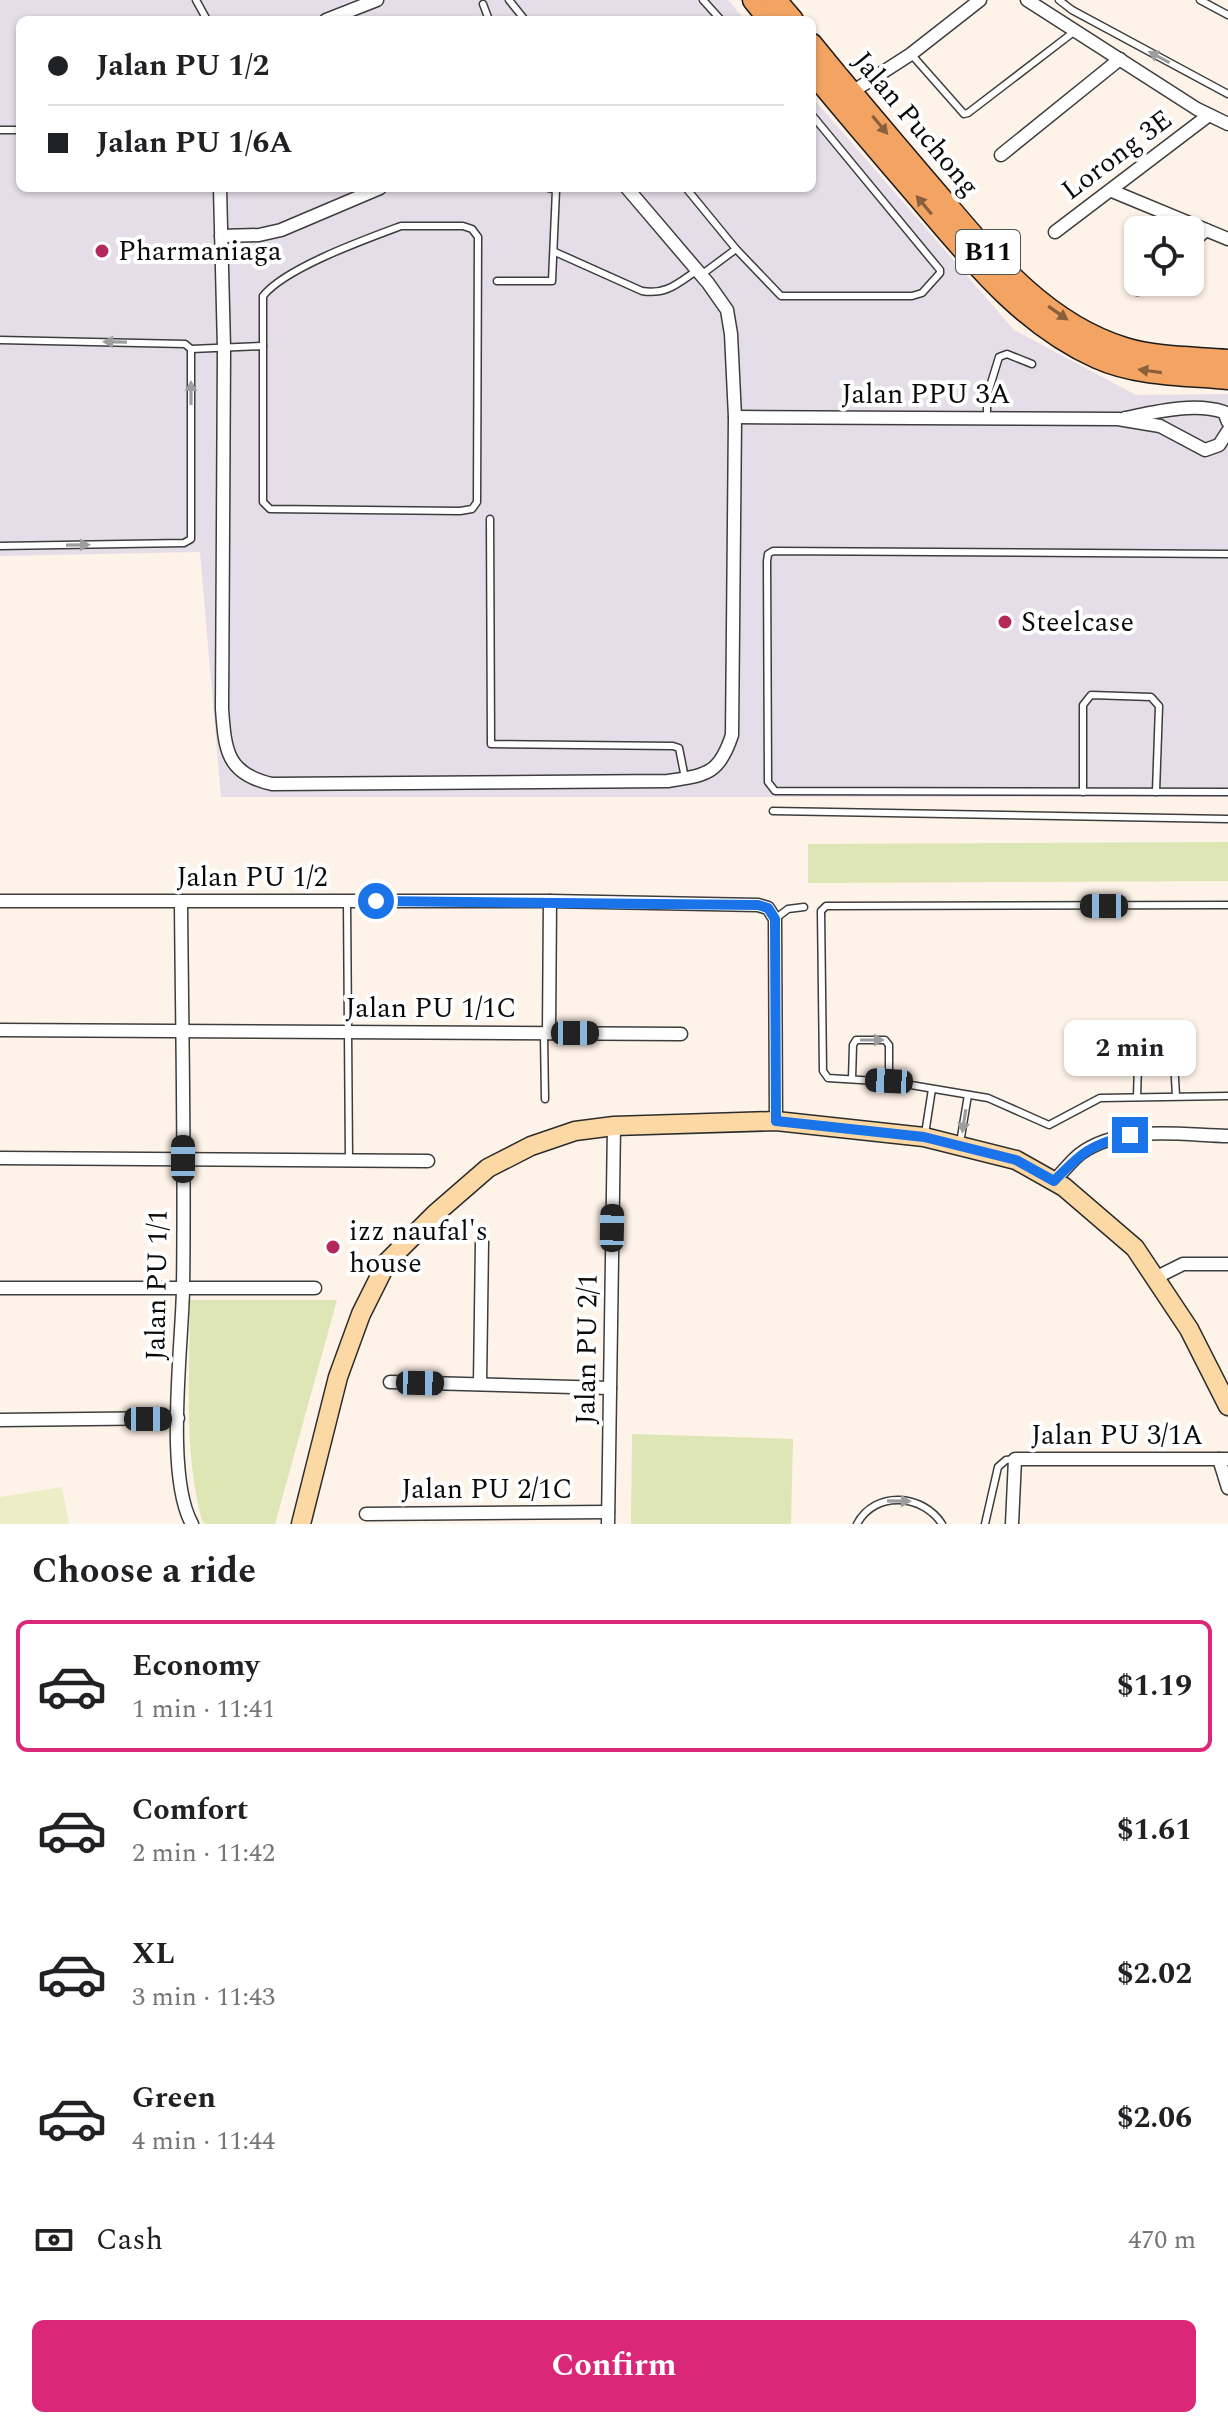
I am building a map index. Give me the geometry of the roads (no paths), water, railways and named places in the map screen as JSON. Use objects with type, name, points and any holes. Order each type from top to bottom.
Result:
[{"type":"main road","points":[[753,0],[766,16]]},
{"type":"main road","points":[[776,0],[790,16]]},
{"type":"main road","name":"Jalan Puchong","points":[[816,49],[999,263],[1026,290],[1073,324],[1123,347],[1150,354],[1228,360]]},
{"type":"main road","name":"Jalan Puchong","points":[[816,77],[988,280],[1038,323],[1096,358],[1118,366],[1228,379]]},
{"type":"street","points":[[336,16],[377,0]]},
{"type":"street","points":[[852,92],[911,54],[980,0]]},
{"type":"street","points":[[1027,0],[1228,124]]},
{"type":"street","points":[[1001,155],[1120,59]]},
{"type":"street","name":"Lorong 3E","points":[[1055,232],[1209,115]]},
{"type":"street","points":[[1112,191],[1228,239]]},
{"type":"street","points":[[220,192],[224,348],[224,738],[229,756],[238,771],[272,784],[668,781],[714,770],[725,755],[732,735],[735,417],[727,310],[630,192]]},
{"type":"street","points":[[221,236],[259,235],[281,230],[371,192]]},
{"type":"street","name":"Jalan PPU 3A","points":[[1118,419],[1155,412],[1214,409],[1224,412],[1228,422]]},
{"type":"street","name":"Jalan PPU 3A","points":[[735,417],[1118,419],[1160,426],[1205,450],[1219,445],[1228,431]]},
{"type":"street","name":"Jalan PU 1/2","points":[[0,901],[550,901],[758,905],[768,908],[775,919]]},
{"type":"street","name":"Jalan PU 1/1","points":[[181,901],[183,1290],[179,1482],[186,1513],[192,1524]]},
{"type":"street","points":[[547,1033],[550,901]]},
{"type":"street","points":[[775,919],[776,1121]]},
{"type":"street","name":"Jalan PU 1/1C","points":[[0,1030],[681,1034]]},
{"type":"street","points":[[301,1524],[338,1377],[361,1314],[387,1262],[435,1214],[488,1168],[531,1146],[575,1131],[614,1126],[776,1121],[924,1137],[1016,1160],[1064,1187],[1135,1248],[1189,1329],[1228,1404]]},
{"type":"street","name":"Jalan PU 2/1","points":[[608,1518],[614,1126]]},
{"type":"street","points":[[1054,1181],[1080,1154],[1104,1141],[1130,1135],[1228,1136]]},
{"type":"street","points":[[0,1158],[428,1161]]},
{"type":"street","points":[[480,1384],[482,1242]]},
{"type":"street","points":[[1155,1278],[1183,1264],[1228,1264]]},
{"type":"street","points":[[0,1288],[315,1288]]},
{"type":"street","points":[[390,1382],[610,1388]]},
{"type":"street","points":[[0,1420],[178,1418]]},
{"type":"street","points":[[1012,1524],[1015,1459]]},
{"type":"street","name":"Jalan PU 3/1A","points":[[1015,1459],[1224,1459]]},
{"type":"street","points":[[1224,1459],[1228,1488]]},
{"type":"street","name":"Jalan PU 2/1C","points":[[366,1514],[448,1518],[608,1518]]},
{"type":"lane","points":[[703,0],[717,16]]},
{"type":"lane","points":[[1059,0],[1228,94]]},
{"type":"lane","points":[[1200,0],[1228,15]]},
{"type":"lane","points":[[483,4],[488,16]]},
{"type":"lane","points":[[911,54],[964,114],[1075,31]]},
{"type":"lane","points":[[689,192],[736,249],[781,296],[912,296],[922,293],[940,270],[816,120]]},
{"type":"lane","points":[[497,281],[550,282],[555,252],[556,192]]},
{"type":"lane","points":[[401,226],[463,226],[472,229],[478,237],[477,502],[472,509],[270,509],[263,502],[263,346],[263,296],[272,285],[366,239],[401,226]]},
{"type":"lane","points":[[555,252],[642,291],[658,293],[668,291],[736,249]]},
{"type":"lane","points":[[0,340],[185,344],[191,349],[263,346]]},
{"type":"lane","points":[[0,546],[184,543],[191,539],[191,349]]},
{"type":"lane","points":[[987,418],[987,396],[999,357],[1007,354],[1032,364]]},
{"type":"lane","points":[[490,519],[491,744],[673,746],[679,748],[685,778]]},
{"type":"lane","points":[[1228,554],[773,551],[768,554],[768,782],[775,791],[1228,792]]},
{"type":"lane","points":[[1083,792],[1083,705],[1091,695],[1155,699],[1159,706],[1156,792]]},
{"type":"lane","points":[[773,811],[1228,819]]},
{"type":"lane","points":[[347,901],[349,1161]]},
{"type":"lane","points":[[1228,905],[826,906],[821,911],[823,1071],[828,1078],[889,1081],[988,1098],[1049,1125],[1100,1098],[1228,1096]]},
{"type":"lane","points":[[775,919],[788,909],[804,907]]},
{"type":"lane","points":[[545,1099],[547,1033]]},
{"type":"lane","points":[[852,1079],[853,1045],[856,1040],[885,1040],[889,1045],[889,1081]]},
{"type":"lane","points":[[1137,1097],[1138,1064],[1142,1060],[1174,1061],[1176,1096]]},
{"type":"lane","points":[[924,1137],[932,1089]]},
{"type":"lane","points":[[960,1146],[968,1095]]},
{"type":"lane","points":[[985,1524],[998,1467],[1006,1460],[1015,1459]]},
{"type":"lane","points":[[857,1524],[862,1514],[884,1501],[910,1500],[934,1511],[942,1524]]},
{"type":"place","name":"Pharmaniaga","points":[[102,251]]},
{"type":"place","name":"Steelcase","points":[[1005,622]]},
{"type":"place","name":"izz naufal's house","points":[[333,1247]]}]
